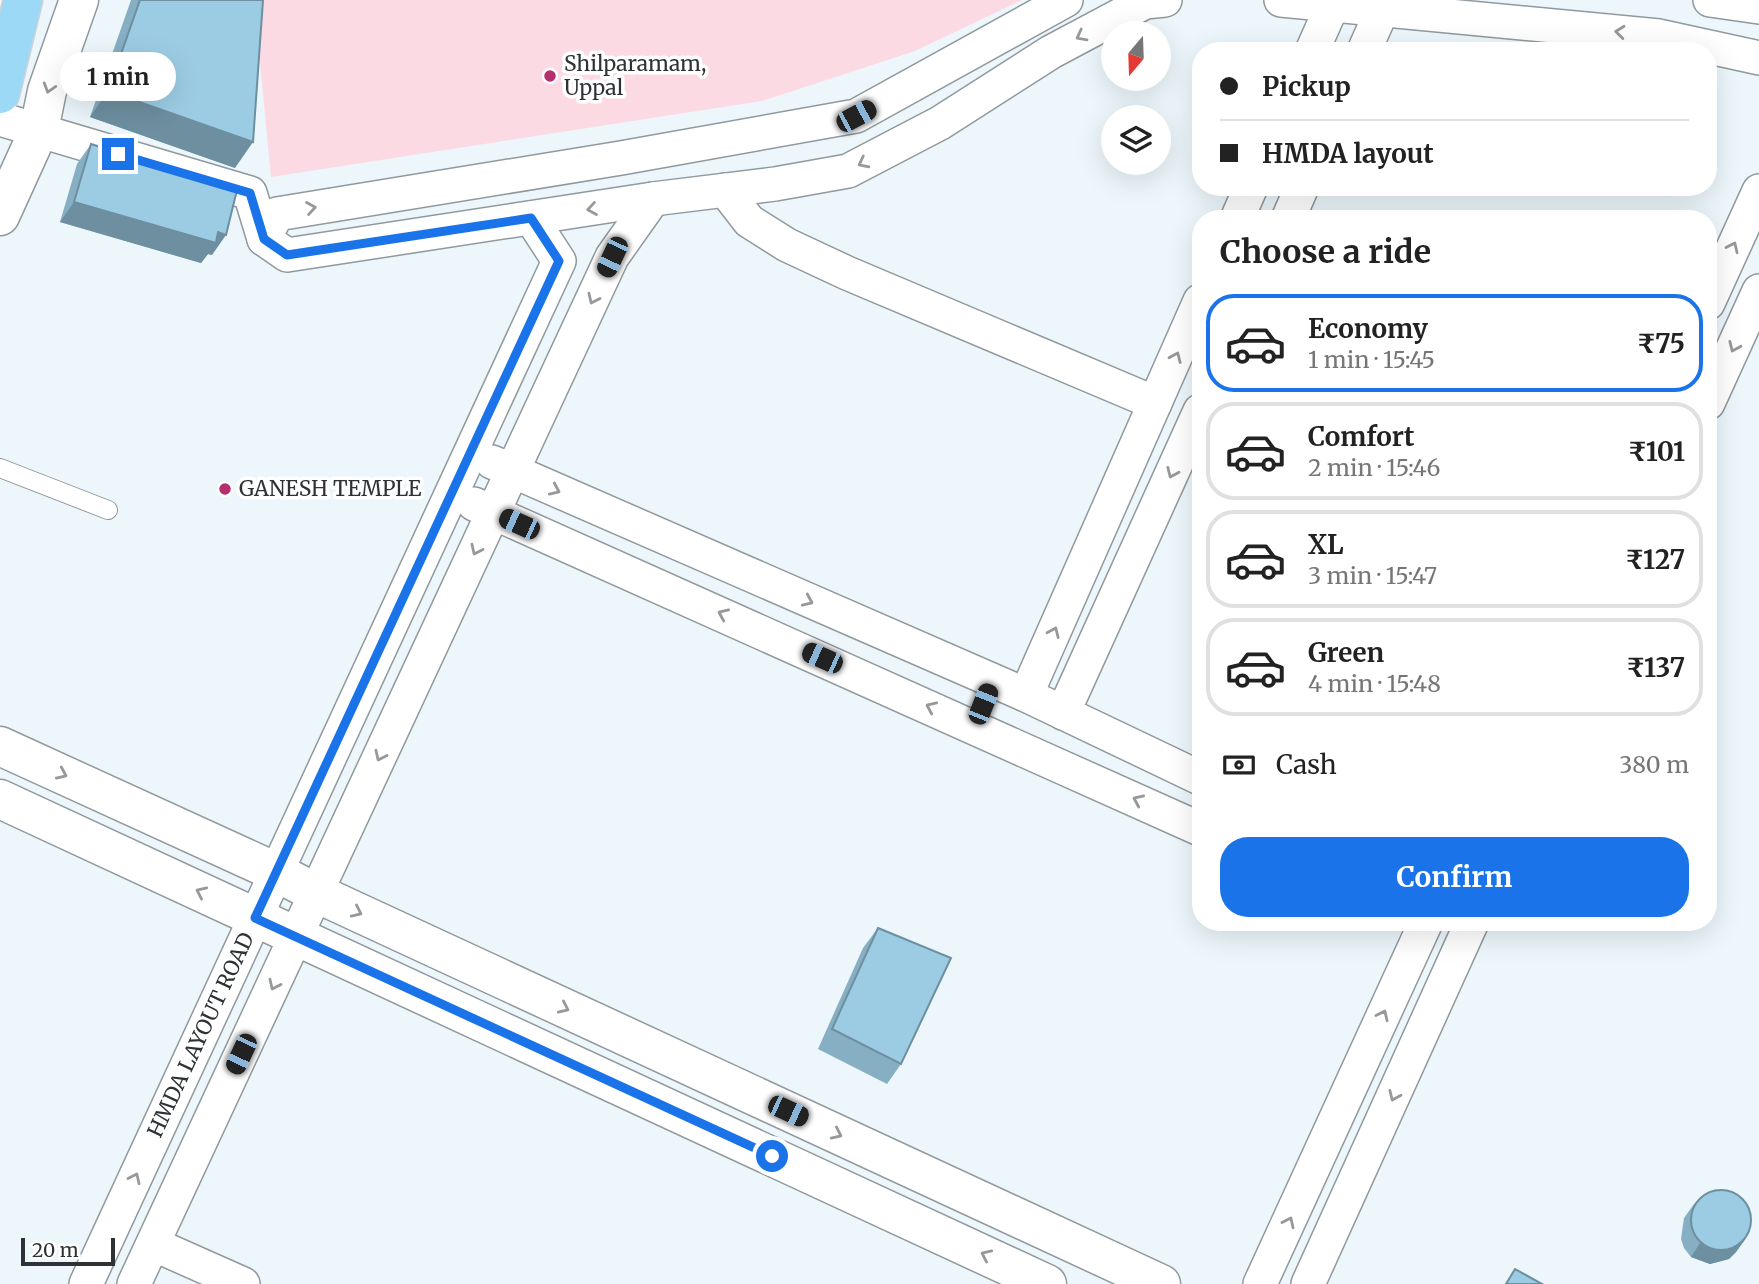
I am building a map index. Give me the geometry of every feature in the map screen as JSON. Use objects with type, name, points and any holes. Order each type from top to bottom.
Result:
[{"type":"highway","points":[[0,94],[23,0]]},
{"type":"street","points":[[0,216],[39,130],[47,92],[79,0]]},
{"type":"street","points":[[264,239],[277,214],[621,158],[856,116],[1066,0]]},
{"type":"street","points":[[0,119],[250,193],[264,239],[287,255],[848,171],[940,123],[1051,52],[1145,2],[1165,0]]},
{"type":"street","points":[[1280,0],[1659,36],[1686,42]]},
{"type":"street","points":[[1710,0],[1759,7]]},
{"type":"street","points":[[1316,42],[1333,4]]},
{"type":"street","points":[[1368,42],[1383,8]]},
{"type":"street","points":[[1717,49],[1759,58]]},
{"type":"street","points":[[856,116],[904,142]]},
{"type":"street","points":[[725,190],[749,221],[787,245],[1155,403]]},
{"type":"street","points":[[1717,283],[1759,191]]},
{"type":"street","points":[[134,1284],[612,257],[653,199]]},
{"type":"street","name":"HMDA LAYOUT ROAD","points":[[86,1284],[559,261],[531,218]]},
{"type":"street","points":[[1717,383],[1759,291]]},
{"type":"street","points":[[1026,695],[1192,319]]},
{"type":"street","points":[[1063,713],[1192,429]]},
{"type":"street","points":[[470,453],[1026,695],[1192,774]]},
{"type":"street","points":[[451,494],[1192,824]]},
{"type":"street","points":[[974,726],[992,681]]},
{"type":"street","points":[[0,746],[1161,1284]]},
{"type":"street","points":[[0,799],[1048,1284]]},
{"type":"street","points":[[1260,1284],[1415,931]]},
{"type":"street","points":[[1308,1284],[1468,931]]},
{"type":"street","points":[[112,1228],[243,1284]]},
{"type":"lane","points":[[0,468],[108,510]]},
{"type":"shaded area","name":"Shilparamam, Uppal","points":[[254,0],[1022,0],[915,51],[762,101],[271,177]]},
{"type":"building","points":[[140,0],[263,0],[253,142],[108,91]]},
{"type":"building","points":[[91,144],[237,190],[226,235],[218,232],[216,243],[74,202]]},
{"type":"building","points":[[878,928],[951,958],[901,1064],[832,1029]]},
{"type":"building","points":[[1721,1190],[1738,1195],[1746,1203],[1751,1220],[1746,1237],[1738,1245],[1721,1250],[1704,1245],[1696,1237],[1691,1220],[1696,1203],[1704,1195]]},
{"type":"building","points":[[1515,1269],[1542,1284],[1506,1284]]},
{"type":"place","name":"Shilparamam, Uppal","points":[[550,76]]},
{"type":"place","name":"GANESH TEMPLE","points":[[225,489]]},
{"type":"route","points":[[118,154],[250,193],[264,239],[287,255],[531,218],[559,261],[255,918],[772,1156]]}]
